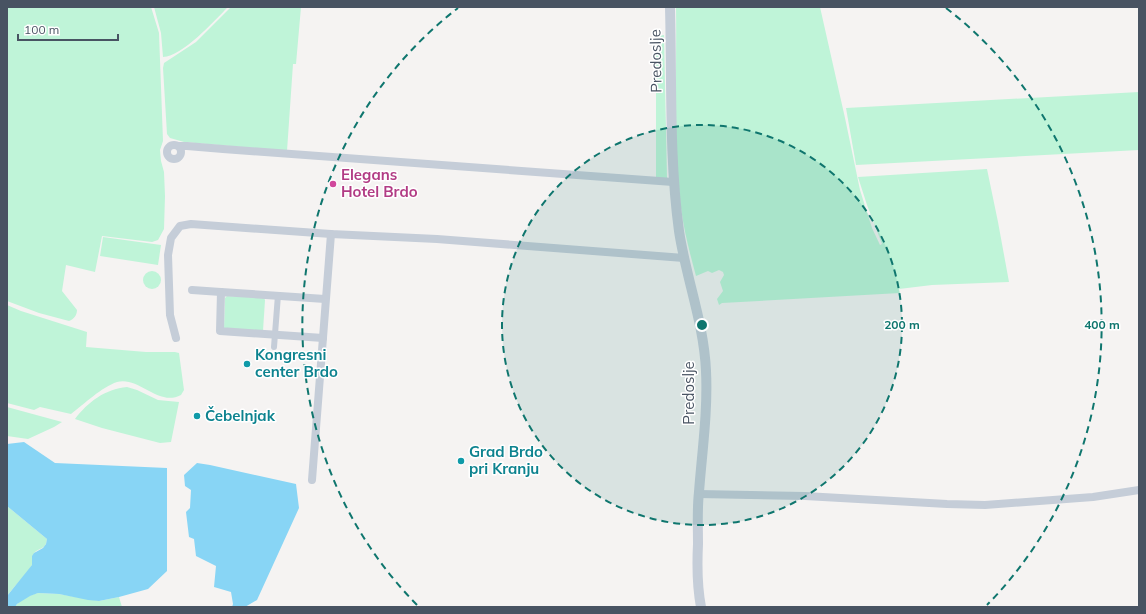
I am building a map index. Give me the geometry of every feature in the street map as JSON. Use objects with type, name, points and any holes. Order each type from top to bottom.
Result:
[{"type":"street","name":"Predoslje","points":[[670,7],[673,182],[684,258],[699,323],[706,370],[705,428],[698,494],[697,556],[701,607]]},
{"type":"street","points":[[180,150],[198,147],[673,182]]},
{"type":"street","points":[[176,338],[170,315],[168,255],[171,238],[180,226],[191,224],[331,234],[437,239],[684,258]]},
{"type":"street","points":[[312,480],[331,234]]},
{"type":"street","points":[[192,290],[326,299]]},
{"type":"street","points":[[221,292],[220,331],[323,338]]},
{"type":"street","points":[[274,347],[278,295]]},
{"type":"street","points":[[698,494],[805,496],[947,504],[985,504],[1093,497],[1139,490]]},
{"type":"green space","points":[[7,7],[151,7],[159,33],[163,141],[160,150],[164,172],[164,229],[158,240],[152,242],[102,236],[95,272],[66,265],[62,291],[77,310],[75,317],[69,321],[39,313],[7,301]]},
{"type":"green space","points":[[154,7],[228,7],[207,29],[180,51],[163,57],[161,33]]},
{"type":"green space","points":[[231,7],[301,7],[296,64],[293,64],[287,151],[184,142],[170,138],[167,134],[163,68],[164,63],[196,42]]},
{"type":"green space","points":[[676,7],[820,7],[860,190],[872,228],[880,245],[882,244],[858,177],[987,169],[1009,282],[932,285],[899,289],[900,293],[722,303],[719,305],[717,299],[723,291],[720,282],[724,275],[723,272],[719,270],[712,273],[708,271],[696,276],[685,234],[681,208],[676,133]]},
{"type":"green space","points":[[664,35],[667,178],[656,178],[656,36]]},
{"type":"green space","points":[[1139,92],[1139,150],[856,165],[846,108]]},
{"type":"green space","points":[[103,237],[161,245],[158,265],[100,256]]},
{"type":"green space","points":[[148,271],[156,271],[161,276],[159,287],[156,289],[148,289],[143,284],[143,276]]},
{"type":"green space","points":[[227,296],[264,298],[263,331],[224,328],[225,298]]},
{"type":"green space","points":[[7,305],[21,311],[87,332],[86,347],[179,353],[184,390],[181,395],[173,398],[164,397],[156,395],[133,383],[125,381],[117,382],[99,392],[71,414],[40,407],[34,410],[7,403]]},
{"type":"green space","points":[[127,387],[158,400],[179,402],[171,442],[160,443],[102,428],[75,419],[91,402],[98,397],[111,390]]},
{"type":"green space","points":[[7,407],[62,422],[28,439],[7,436]]},
{"type":"green space","points":[[7,506],[47,539],[45,545],[33,555],[31,567],[7,596]]},
{"type":"green space","points":[[38,593],[59,594],[99,601],[119,597],[122,607],[15,607],[25,598]]},
{"type":"water","points":[[24,442],[55,463],[167,468],[167,571],[148,589],[119,597],[99,601],[59,594],[38,593],[30,596],[17,604],[15,607],[7,607],[7,596],[32,565],[32,556],[34,553],[43,548],[47,539],[7,506],[7,444]]},
{"type":"water","points":[[197,463],[296,484],[299,508],[257,600],[245,607],[232,607],[231,592],[214,587],[216,566],[196,556],[194,539],[189,537],[186,512],[190,508],[191,490],[185,486],[184,475]]},
{"type":"place","name":"Elegans Hotel Brdo","points":[[333,184]]},
{"type":"place","name":"Kongresni center Brdo","points":[[247,364]]},
{"type":"place","name":"Čebelnjak","points":[[197,416]]},
{"type":"place","name":"Grad Brdo pri Kranju","points":[[461,461]]}]
